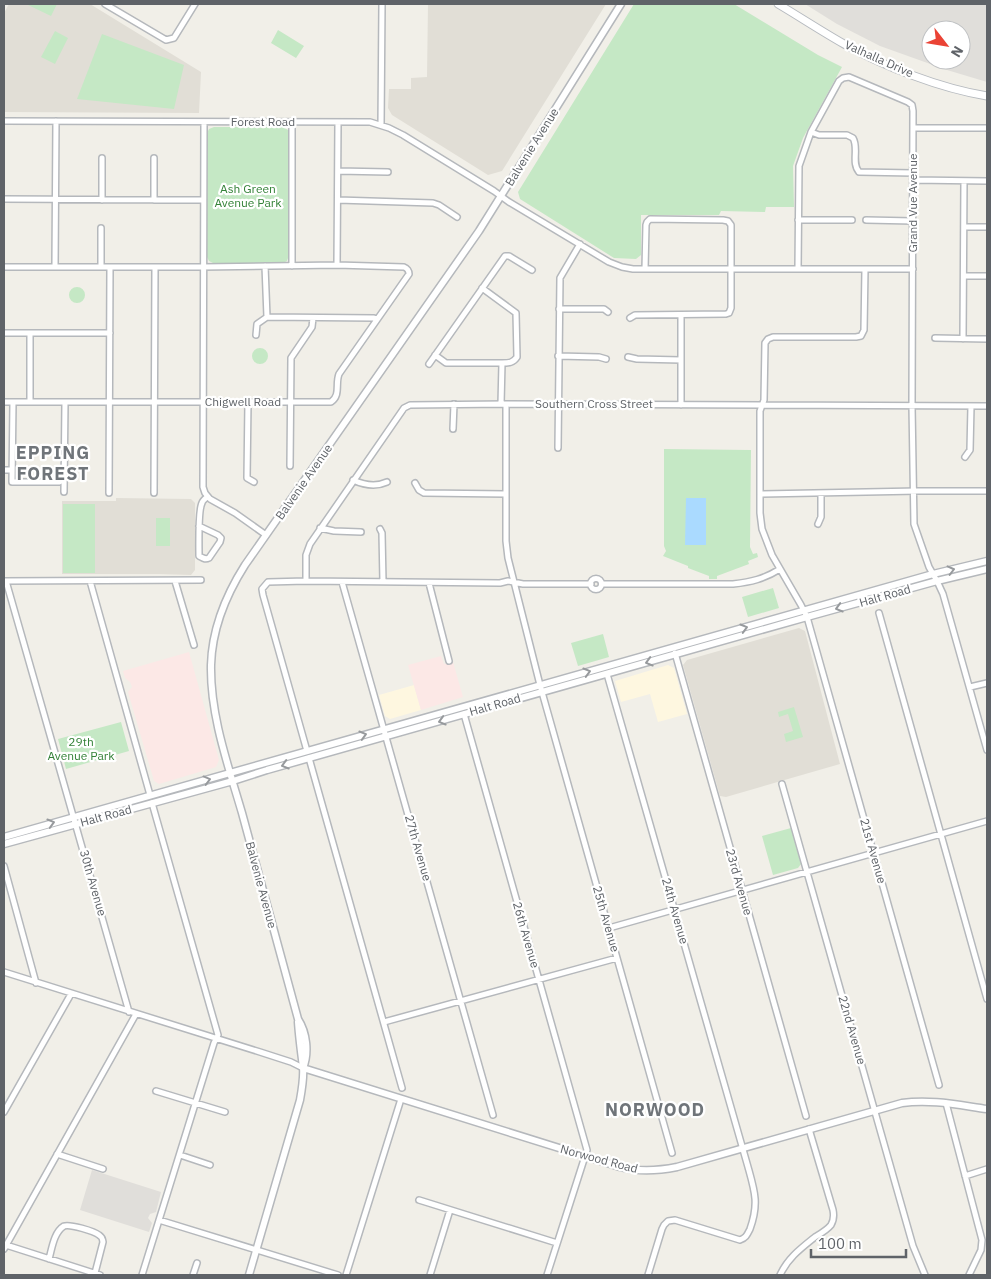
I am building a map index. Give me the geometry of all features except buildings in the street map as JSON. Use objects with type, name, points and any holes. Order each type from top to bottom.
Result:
[{"type":"main road","name":"Valhalla Drive","points":[[778,4],[845,45],[876,60],[929,81],[987,96]]},
{"type":"street","points":[[105,4],[164,40],[171,40],[195,4]]},
{"type":"street","points":[[381,125],[382,4]]},
{"type":"street","name":"Balvenie Avenue","points":[[249,1275],[297,1113],[303,1084],[303,1068],[307,1057],[304,1031],[298,1019],[214,709],[211,664],[219,620],[226,599],[238,576],[479,231],[621,4]]},
{"type":"street","name":"Grand Vue Avenue","points":[[798,269],[799,170],[811,132],[839,81],[847,77],[910,103],[913,111],[912,406],[914,526],[929,567],[943,594],[987,750]]},
{"type":"street","name":"Forest Road","points":[[4,121],[370,122],[403,135],[618,266],[645,269],[913,269]]},
{"type":"street","points":[[55,267],[56,121]]},
{"type":"street","points":[[204,122],[203,486],[207,497],[235,513],[266,535]]},
{"type":"street","points":[[292,122],[292,266]]},
{"type":"street","points":[[4,267],[338,265],[338,122]]},
{"type":"street","points":[[913,128],[987,128]]},
{"type":"street","points":[[811,132],[819,135],[847,135],[853,138],[856,143],[855,167],[859,172],[913,173]]},
{"type":"street","points":[[102,158],[102,200]]},
{"type":"street","points":[[154,158],[154,200]]},
{"type":"street","points":[[338,171],[388,172]]},
{"type":"street","points":[[913,180],[987,181]]},
{"type":"street","points":[[964,181],[964,339]]},
{"type":"street","points":[[4,199],[203,200]]},
{"type":"street","points":[[338,200],[433,203],[457,217]]},
{"type":"street","points":[[630,318],[636,315],[729,313],[731,308],[731,227],[728,221],[648,220],[646,225],[645,269]]},
{"type":"street","points":[[798,220],[852,220]]},
{"type":"street","points":[[866,220],[913,221]]},
{"type":"street","points":[[964,227],[987,227]]},
{"type":"street","points":[[101,228],[101,267]]},
{"type":"street","points":[[558,448],[560,278],[580,244]]},
{"type":"street","points":[[429,364],[504,256],[509,256],[532,270]]},
{"type":"street","name":"Chigwell Road","points":[[4,402],[328,402],[334,399],[338,393],[338,375],[408,274],[408,270],[404,267],[338,265]]},
{"type":"street","points":[[265,266],[266,317]]},
{"type":"street","points":[[110,267],[110,493]]},
{"type":"street","points":[[154,493],[155,267]]},
{"type":"street","name":"21st Avenue","points":[[865,269],[863,334],[856,337],[773,337],[768,339],[764,345],[764,400],[760,411],[760,512],[762,529],[768,547],[806,614],[939,1084]]},
{"type":"street","points":[[964,276],[987,276]]},
{"type":"street","points":[[435,355],[446,362],[510,363],[515,361],[517,357],[516,314],[514,310],[482,288]]},
{"type":"street","points":[[559,309],[604,309],[608,312]]},
{"type":"street","points":[[681,315],[681,405]]},
{"type":"street","points":[[256,336],[257,324],[266,317],[377,319]]},
{"type":"street","points":[[290,466],[291,358],[312,327],[313,318]]},
{"type":"street","points":[[4,333],[110,333]]},
{"type":"street","points":[[30,333],[30,402]]},
{"type":"street","points":[[935,338],[987,339]]},
{"type":"street","points":[[558,356],[599,357],[606,359]]},
{"type":"street","points":[[628,357],[681,360]]},
{"type":"street","name":"25th Avenue","points":[[502,363],[507,549],[514,582],[541,688],[672,1153]]},
{"type":"street","points":[[13,402],[12,482],[59,482],[64,478]]},
{"type":"street","points":[[64,492],[65,402]]},
{"type":"street","points":[[248,402],[247,478],[254,482]]},
{"type":"street","points":[[453,429],[454,404]]},
{"type":"street","name":"Southern Cross Street","points":[[306,581],[308,549],[320,528],[404,408],[410,405],[987,406]]},
{"type":"street","points":[[965,457],[970,450],[970,406]]},
{"type":"street","points":[[4,470],[12,470]]},
{"type":"street","points":[[354,480],[362,484],[380,485],[387,482]]},
{"type":"street","points":[[415,483],[419,490],[424,493],[506,494]]},
{"type":"street","points":[[760,494],[987,491]]},
{"type":"street","points":[[818,524],[821,516],[821,493]]},
{"type":"street","points":[[200,526],[221,538],[210,558],[207,559],[199,556],[200,507],[207,497]]},
{"type":"street","points":[[320,528],[334,531],[361,532]]},
{"type":"street","points":[[380,529],[382,533],[383,582]]},
{"type":"street","name":"Halt Road","points":[[806,614],[933,574],[987,561]]},
{"type":"street","name":"Halt Road","points":[[4,837],[231,773],[308,755],[806,614],[987,568]]},
{"type":"street","points":[[402,1088],[262,595],[262,589],[265,584],[270,582],[306,581],[500,583],[508,581],[522,584],[590,584],[595,578],[601,580],[602,584],[733,584],[752,581],[780,569]]},
{"type":"street","points":[[5,581],[201,580]]},
{"type":"street","name":"30th Avenue","points":[[5,581],[129,1012]]},
{"type":"street","points":[[90,581],[150,795]]},
{"type":"street","points":[[175,581],[194,645]]},
{"type":"street","name":"27th Avenue","points":[[342,582],[493,1115]]},
{"type":"street","points":[[428,583],[449,661]]},
{"type":"street","points":[[879,614],[987,999]]},
{"type":"street","name":"Halt Road","points":[[385,733],[464,714],[541,688],[607,674],[674,651]]},
{"type":"street","name":"23rd Avenue","points":[[674,651],[806,1116]]},
{"type":"street","name":"24th Avenue","points":[[607,674],[743,1148],[756,1202],[754,1214],[745,1238],[740,1240],[675,1220],[668,1221],[662,1229],[648,1275]]},
{"type":"street","points":[[970,687],[987,683]]},
{"type":"street","name":"26th Avenue","points":[[464,714],[587,1150],[585,1156]]},
{"type":"street","name":"Halt Road","points":[[4,844],[233,781],[308,755]]},
{"type":"street","name":"22nd Avenue","points":[[782,784],[876,1110],[913,1246],[925,1275]]},
{"type":"street","points":[[142,1275],[218,1035],[152,803]]},
{"type":"street","points":[[609,928],[987,822]]},
{"type":"street","points":[[4,866],[36,983]]},
{"type":"street","points":[[384,1022],[617,958]]},
{"type":"street","points":[[4,972],[276,1057],[303,1068]]},
{"type":"street","points":[[4,1112],[71,994]]},
{"type":"street","points":[[49,1259],[56,1235],[64,1227],[71,1226],[89,1231],[103,1239],[98,1274],[49,1259],[6,1242],[136,1014]]},
{"type":"street","name":"Norwood Road","points":[[303,1068],[585,1156],[626,1168],[651,1171],[677,1167],[902,1103],[934,1101],[987,1109]]},
{"type":"street","points":[[156,1090],[225,1112]]},
{"type":"street","points":[[346,1275],[401,1099]]},
{"type":"street","points":[[946,1103],[981,1235],[982,1245],[969,1275]]},
{"type":"street","points":[[780,1275],[798,1250],[828,1227],[833,1218],[833,1210],[809,1129]]},
{"type":"street","points":[[57,1154],[103,1168]]},
{"type":"street","points":[[180,1155],[210,1165]]},
{"type":"street","points":[[547,1275],[585,1156]]},
{"type":"street","points":[[965,1176],[987,1169]]},
{"type":"street","points":[[419,1200],[557,1243]]},
{"type":"street","points":[[430,1275],[450,1210]]},
{"type":"street","points":[[159,1220],[338,1275]]},
{"type":"street","points":[[193,1275],[197,1263]]},
{"type":"shaded area","points":[[9,4],[90,4],[201,72],[199,113],[4,112],[4,13]]},
{"type":"shaded area","points":[[428,4],[606,4],[502,171],[488,175],[392,115],[388,108],[389,89],[411,89],[411,78],[427,77]]},
{"type":"shaded area","points":[[805,4],[987,4],[987,82],[947,70],[971,70],[971,20],[921,20],[921,61],[880,46],[837,24]]},
{"type":"shaded area","points":[[116,498],[191,499],[195,503],[195,570],[191,575],[62,574],[62,501],[116,501]]},
{"type":"shaded area","points":[[799,628],[805,631],[840,764],[726,797],[720,796],[683,665],[687,660]]},
{"type":"shaded area","points":[[189,652],[219,760],[216,767],[159,784],[154,781],[128,692],[132,687],[125,678],[123,671]]},
{"type":"shaded area","points":[[441,656],[444,664],[453,662],[463,697],[421,710],[408,665]]},
{"type":"shaded area","points":[[668,665],[674,668],[687,714],[658,722],[650,694],[621,702],[615,681]]},
{"type":"shaded area","points":[[414,685],[421,710],[390,719],[385,716],[379,695]]},
{"type":"shaded area","points":[[92,1170],[161,1192],[156,1212],[150,1214],[148,1218],[152,1223],[149,1232],[80,1210]]},
{"type":"green space","points":[[26,4],[57,4],[51,16]]},
{"type":"green space","points":[[634,4],[734,4],[818,55],[842,67],[803,138],[793,166],[794,207],[766,207],[765,212],[721,211],[719,215],[641,215],[641,255],[636,259],[614,258],[520,199],[518,192]]},
{"type":"green space","points":[[278,30],[304,46],[296,58],[271,43]]},
{"type":"green space","points":[[55,31],[68,38],[55,64],[41,57]]},
{"type":"green space","points":[[102,34],[184,65],[174,109],[77,99]]},
{"type":"green space","name":"Ash Green Avenue Park","points":[[214,127],[283,127],[288,130],[289,255],[287,261],[283,263],[213,263],[209,261],[207,257],[207,133],[209,129]]},
{"type":"green space","points":[[74,287],[80,287],[85,292],[83,301],[74,303],[69,298],[69,292]]},
{"type":"green space","points":[[257,348],[263,348],[268,353],[266,362],[257,364],[252,359],[252,353]]},
{"type":"green space","points":[[664,449],[751,450],[750,547],[753,554],[757,553],[758,557],[748,561],[749,564],[717,576],[717,579],[709,579],[709,576],[663,556],[666,551],[664,546]]},
{"type":"green space","points":[[63,504],[95,504],[95,573],[63,573]]},
{"type":"green space","points":[[156,518],[170,518],[170,546],[156,546]]},
{"type":"green space","points":[[773,588],[779,608],[748,617],[742,597]]},
{"type":"green space","points":[[603,634],[609,657],[578,666],[571,643]]},
{"type":"green space","points":[[794,707],[803,737],[786,742],[784,734],[793,731],[788,714],[779,717],[778,712]]},
{"type":"green space","name":"29th Avenue Park","points":[[121,722],[129,751],[66,769],[58,739]]},
{"type":"green space","points":[[791,828],[801,864],[798,868],[773,875],[762,836]]},
{"type":"water","points":[[686,498],[706,498],[706,545],[685,545]]},
{"type":"district","name":"EPPING FOREST","points":[[53,463]]},
{"type":"district","name":"NORWOOD","points":[[655,1110]]}]
